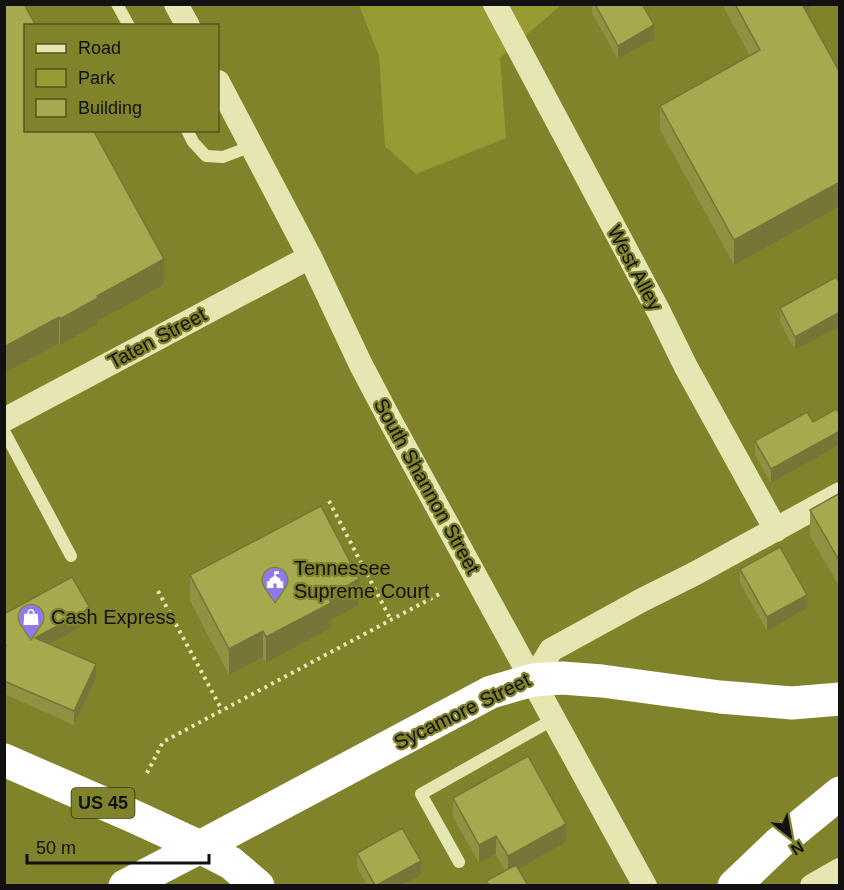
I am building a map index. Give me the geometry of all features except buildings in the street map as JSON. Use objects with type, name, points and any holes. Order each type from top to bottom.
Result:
[{"type":"highway","points":[[533,680],[562,678],[602,681],[720,697],[792,703],[840,699]]},
{"type":"highway","name":"Sycamore Street","points":[[125,885],[491,692],[533,680]]},
{"type":"highway","name":"US 45","points":[[4,760],[200,847],[231,863],[258,885]]},
{"type":"highway","points":[[734,885],[779,843],[840,793]]},
{"type":"street","points":[[176,4],[187,24]]},
{"type":"street","name":"West Alley","points":[[495,4],[686,367],[776,530]]},
{"type":"street","name":"South Shannon Street","points":[[219,84],[310,257],[361,365],[391,422],[645,885]]},
{"type":"street","name":"Taten Street","points":[[4,420],[310,257]]},
{"type":"street","name":"Sycamore Street","points":[[533,680],[551,651],[840,494]]},
{"type":"street","points":[[812,885],[840,870]]},
{"type":"lane","points":[[117,4],[128,24]]},
{"type":"lane","points":[[188,132],[193,142],[206,156],[223,157],[252,146]]},
{"type":"lane","points":[[4,431],[71,556]]},
{"type":"lane","points":[[459,862],[421,794],[554,719]]},
{"type":"path","points":[[329,501],[391,620]]},
{"type":"path","points":[[158,591],[222,710]]},
{"type":"path","points":[[147,773],[163,742],[443,592]]},
{"type":"green space","points":[[359,5],[561,5],[500,58],[506,138],[416,174],[385,146],[379,56]]},
{"type":"place","name":"Tennessee Supreme Court","points":[[275,603]]},
{"type":"place","name":"Cash Express","points":[[31,640]]}]
